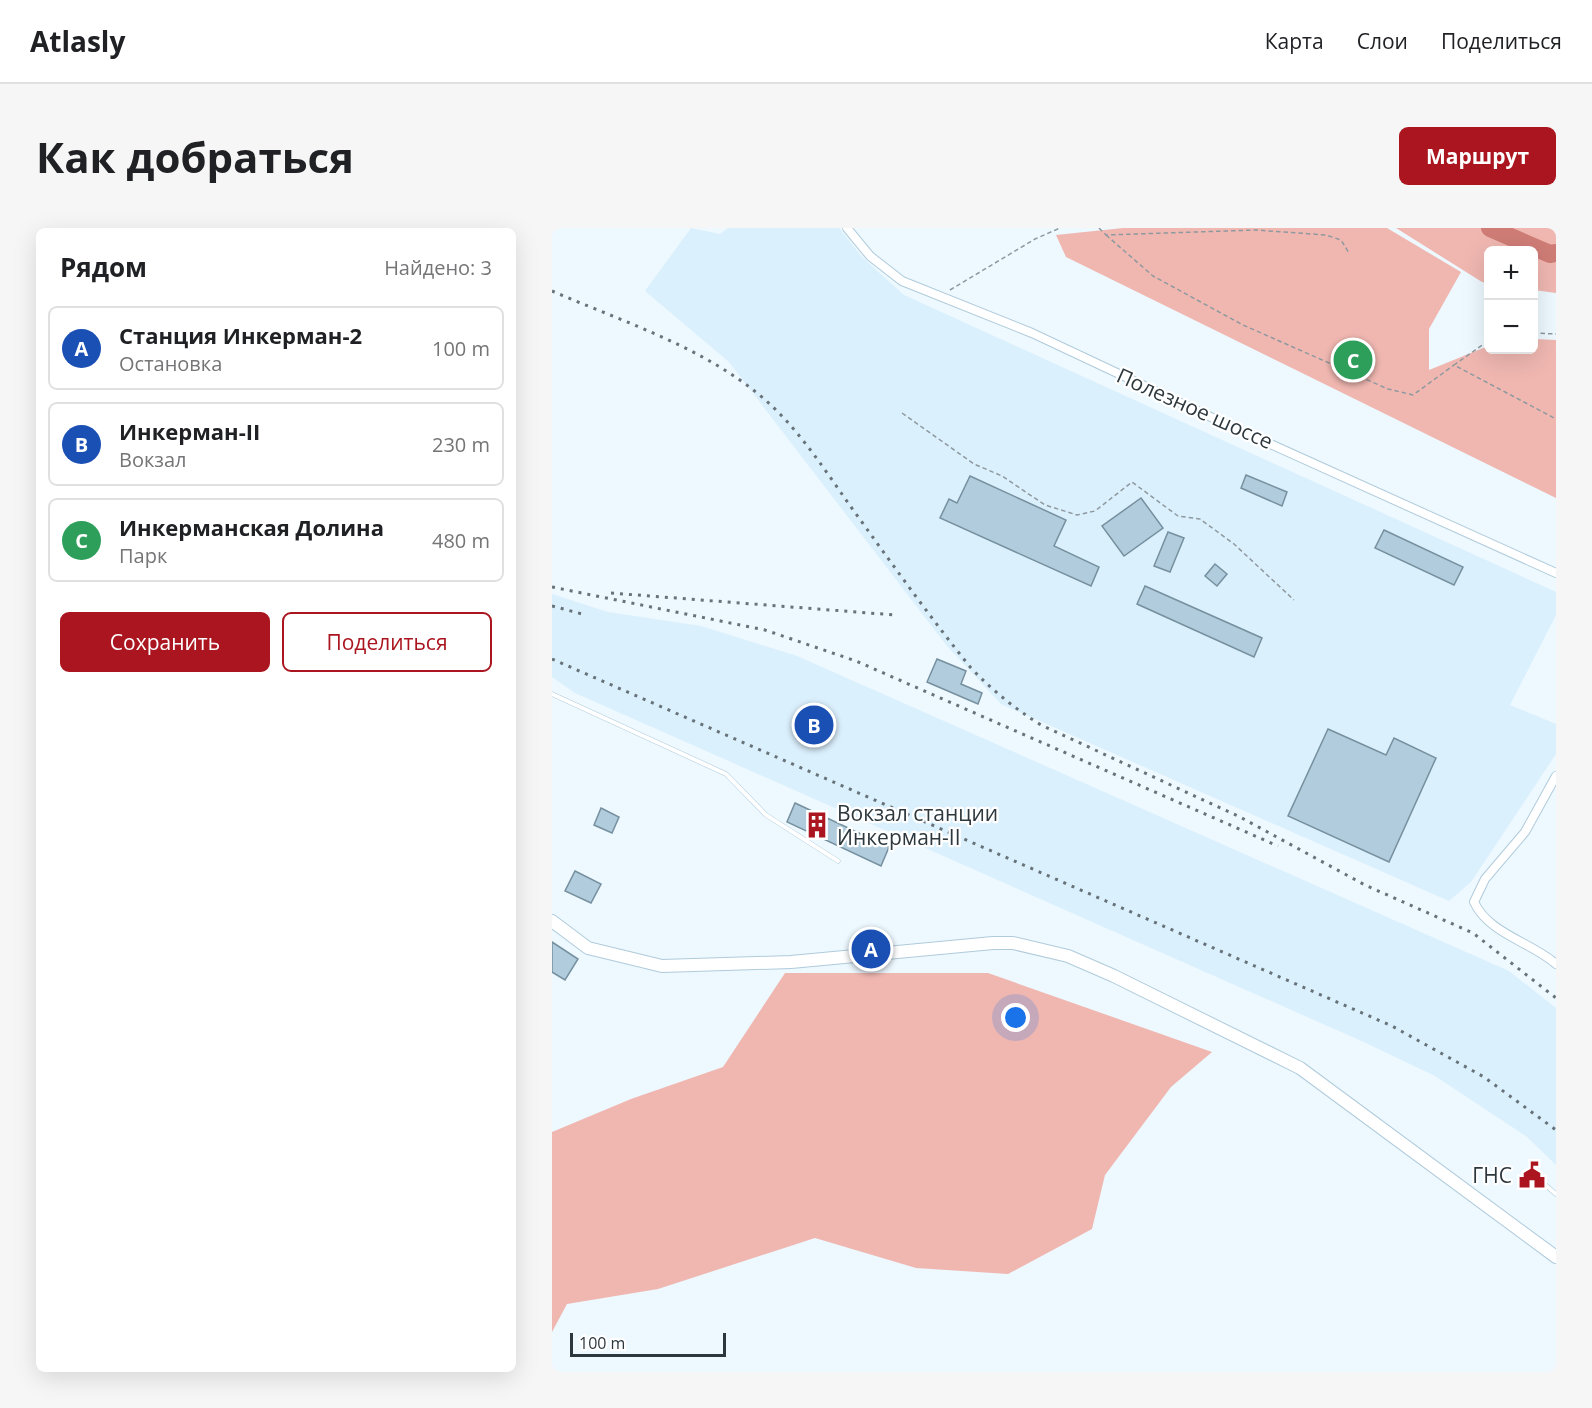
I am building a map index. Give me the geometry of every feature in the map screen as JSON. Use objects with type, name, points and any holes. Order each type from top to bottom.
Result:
[{"type":"main road","points":[[552,921],[588,948],[662,966],[791,962],[993,943],[1032,947],[1068,956],[1300,1068],[1333,1090],[1529,1238],[1556,1255]]},
{"type":"street","name":"Полезное шоссе","points":[[847,228],[870,256],[902,281],[1032,333],[1215,419],[1556,573]]},
{"type":"street","points":[[1556,776],[1525,832],[1485,879],[1474,902],[1480,914],[1518,942],[1556,964]]},
{"type":"lane","points":[[552,694],[726,774],[766,815],[838,861]]},
{"type":"lane","points":[[1536,1177],[1556,1194]]},
{"type":"path","points":[[938,296],[1035,239],[1060,228]]},
{"type":"path","points":[[1099,228],[1163,281],[1288,346],[1389,390],[1413,395],[1484,344]]},
{"type":"path","points":[[1107,235],[1256,230],[1326,235],[1341,240],[1349,253]]},
{"type":"path","points":[[1538,333],[1556,334]]},
{"type":"path","points":[[1454,365],[1556,419]]},
{"type":"path","points":[[902,412],[974,464],[1002,476],[1045,505],[1077,515],[1095,511],[1132,482],[1178,516],[1200,519],[1234,544],[1294,600]]},
{"type":"shaded area","points":[[691,228],[720,234],[728,228],[839,228],[863,258],[904,295],[1556,592],[1556,615],[1510,705],[1556,724],[1556,754],[1471,882],[1449,901],[1001,704],[947,646],[729,362],[645,291]]},
{"type":"shaded area","points":[[1123,228],[1387,228],[1461,272],[1429,329],[1429,370],[1484,348],[1484,354],[1538,354],[1538,339],[1556,340],[1556,498],[1066,257],[1056,235]]},
{"type":"shaded area","points":[[1396,228],[1556,228],[1556,293],[1538,291],[1538,246],[1484,246],[1484,282]]},
{"type":"shaded area","points":[[552,594],[608,612],[701,626],[797,656],[1509,971],[1556,1008],[1556,1165],[1527,1137],[1435,1076],[1366,1043],[575,693],[552,677]]},
{"type":"shaded area","points":[[785,973],[988,973],[1212,1052],[1171,1087],[1105,1175],[1092,1229],[1008,1274],[916,1268],[815,1238],[658,1289],[567,1304],[552,1332],[552,1132],[631,1099],[723,1067]]},
{"type":"building","points":[[1246,475],[1287,492],[1282,506],[1241,488]]},
{"type":"building","points":[[970,476],[1066,520],[1054,546],[1099,567],[1091,586],[940,518],[949,499],[957,503]]},
{"type":"building","points":[[1141,498],[1163,528],[1124,556],[1102,526]]},
{"type":"building","points":[[1384,530],[1463,567],[1454,585],[1375,548]]},
{"type":"building","points":[[1168,532],[1184,538],[1170,572],[1154,566]]},
{"type":"building","points":[[1215,564],[1227,574],[1217,586],[1205,576]]},
{"type":"building","points":[[1145,586],[1262,638],[1254,657],[1137,604]]},
{"type":"building","points":[[937,659],[966,671],[961,684],[982,693],[978,704],[927,682]]},
{"type":"building","points":[[1328,729],[1386,755],[1394,738],[1436,758],[1389,862],[1288,816]]},
{"type":"building","points":[[795,803],[889,847],[881,866],[787,822]]},
{"type":"building","points":[[601,808],[619,817],[612,833],[594,825]]},
{"type":"building","points":[[575,871],[601,884],[591,903],[565,891]]},
{"type":"building","points":[[552,942],[578,959],[565,980],[552,972]]},
{"type":"waterway","points":[[1490,228],[1550,254],[1556,253]]},
{"type":"railway","points":[[552,291],[681,346],[730,373],[767,401],[806,444],[971,668],[996,692],[1022,712],[1041,725],[1240,817],[1365,885],[1473,933],[1556,998]]},
{"type":"railway","points":[[552,587],[765,630],[856,661],[1278,846]]},
{"type":"railway","points":[[611,593],[895,615]]},
{"type":"railway","points":[[552,606],[586,615]]},
{"type":"railway","points":[[552,659],[1392,1026],[1484,1077],[1556,1130]]},
{"type":"place","name":"Инкерманская Долина","points":[[1353,360]]},
{"type":"place","name":"Инкерман-II","points":[[814,725]]},
{"type":"place","name":"Вокзал станции Инкерман-II","points":[[817,825]]},
{"type":"place","name":"Станция Инкерман-2","points":[[871,949]]},
{"type":"place","name":"ГНС","points":[[1532,1175]]}]
